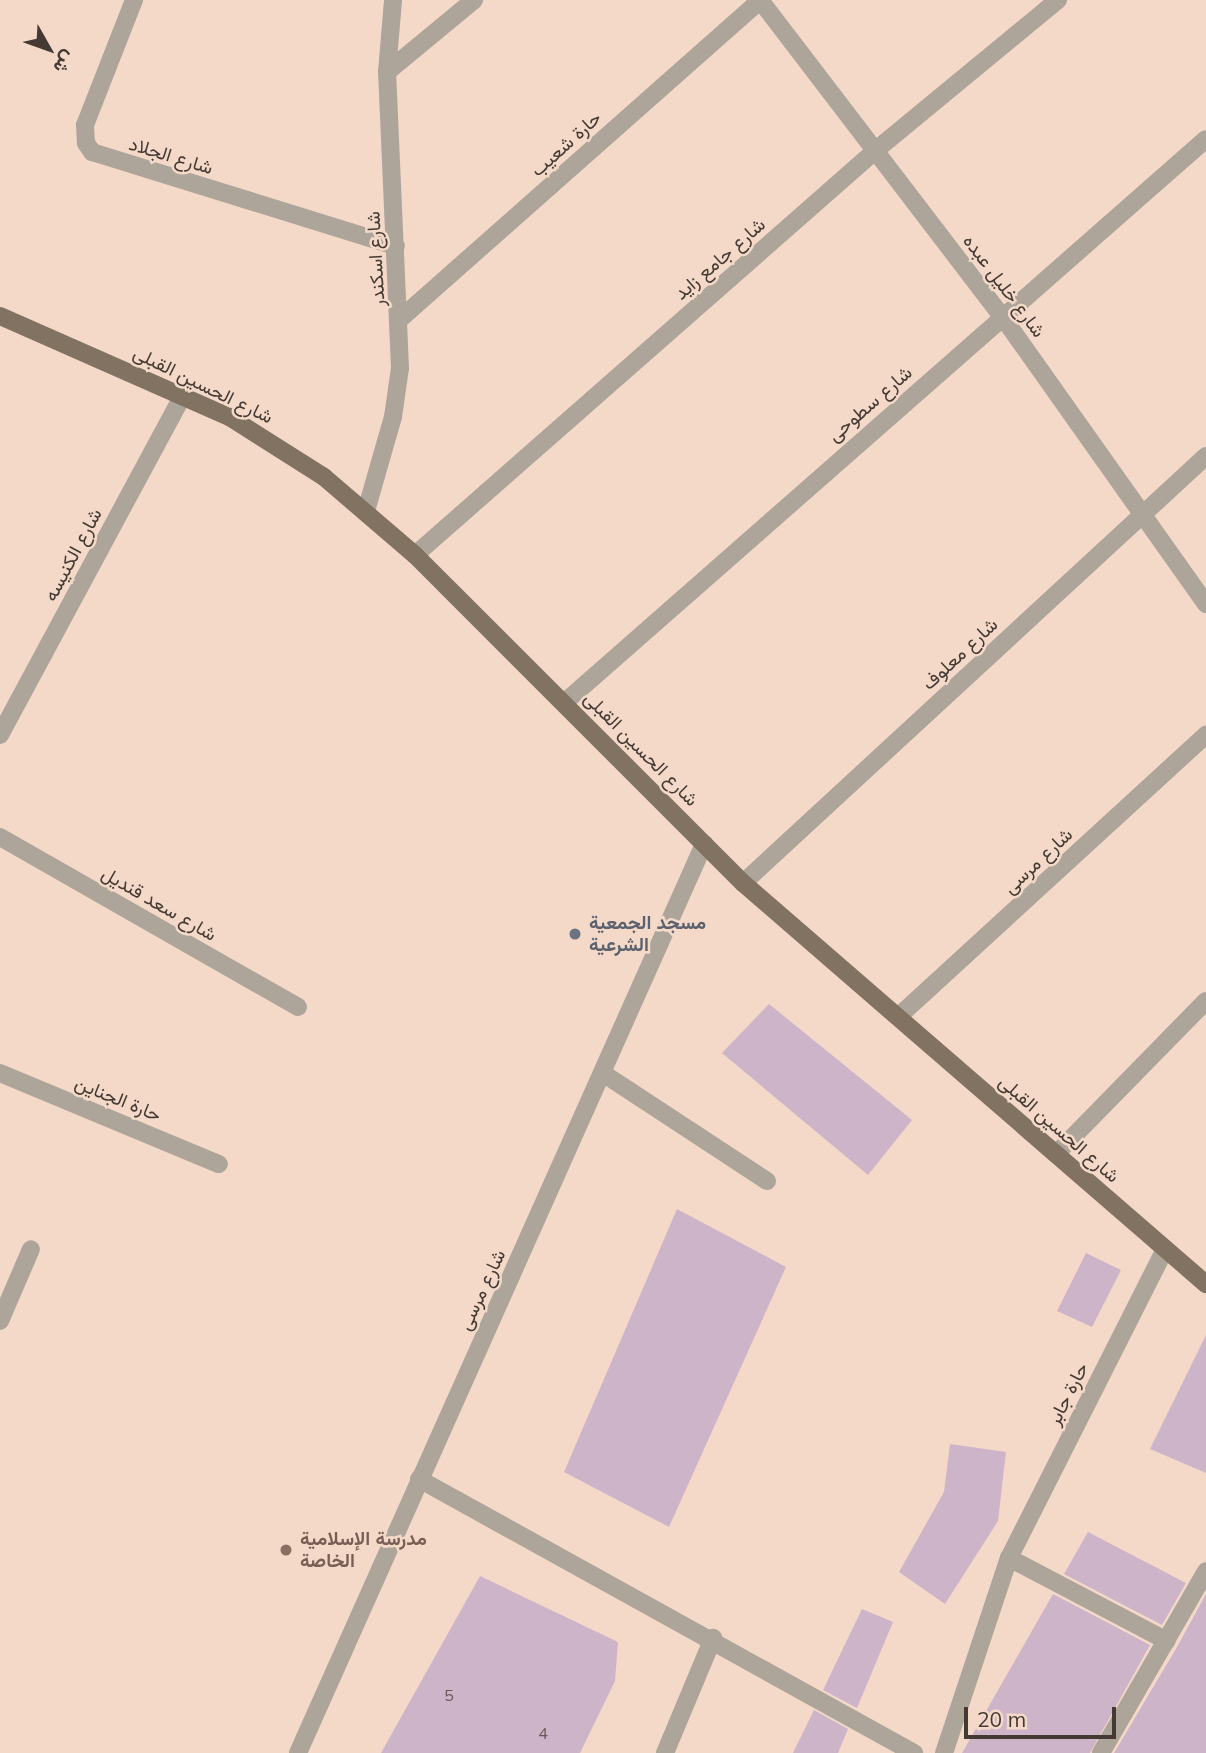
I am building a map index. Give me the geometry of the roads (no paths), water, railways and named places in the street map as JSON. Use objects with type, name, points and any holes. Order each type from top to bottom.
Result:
[{"type":"main road","name":"شارع الحسين القبلى","points":[[0,316],[183,395],[278,446],[366,511],[415,555],[565,702],[743,883],[1206,1284]]},
{"type":"street","name":"شارع الجلاد","points":[[134,0],[85,125],[86,143],[92,152],[396,246]]},
{"type":"street","name":"شارع اسكندر","points":[[366,511],[393,417],[400,319],[387,72],[393,0]]},
{"type":"street","points":[[387,72],[474,0]]},
{"type":"street","name":"شارع خليل عبده","points":[[760,0],[1002,316],[1206,604]]},
{"type":"street","name":"حارة شعيب","points":[[400,319],[760,0]]},
{"type":"street","name":"شارع جامع زايد","points":[[415,555],[876,150],[1058,0]]},
{"type":"street","name":"شارع سطوحى","points":[[565,702],[1206,139]]},
{"type":"street","name":"شارع الكنيسه","points":[[0,735],[183,395]]},
{"type":"street","name":"شارع معلوف","points":[[743,883],[1206,456]]},
{"type":"street","name":"شارع مرسى","points":[[898,1017],[1206,735]]},
{"type":"street","name":"شارع سعد قنديل","points":[[0,837],[298,1007]]},
{"type":"street","name":"شارع مرسى","points":[[300,1752],[419,1479],[604,1074],[704,844]]},
{"type":"street","points":[[1056,1154],[1206,1001]]},
{"type":"street","name":"حارة الجناين","points":[[0,1073],[219,1164]]},
{"type":"street","points":[[604,1074],[767,1181]]},
{"type":"street","points":[[0,1321],[31,1249]]},
{"type":"street","name":"حارة جابر","points":[[944,1753],[1009,1558],[1166,1249]]},
{"type":"street","points":[[419,1479],[713,1638],[914,1753]]},
{"type":"street","points":[[1009,1558],[1167,1641]]},
{"type":"street","points":[[1101,1753],[1206,1571]]},
{"type":"street","points":[[665,1753],[713,1638]]},
{"type":"place","name":"مسجد الجمعية الشرعية","points":[[575,934]]},
{"type":"place","name":"مدرسة الإسلامية الخاصة","points":[[286,1550]]}]
